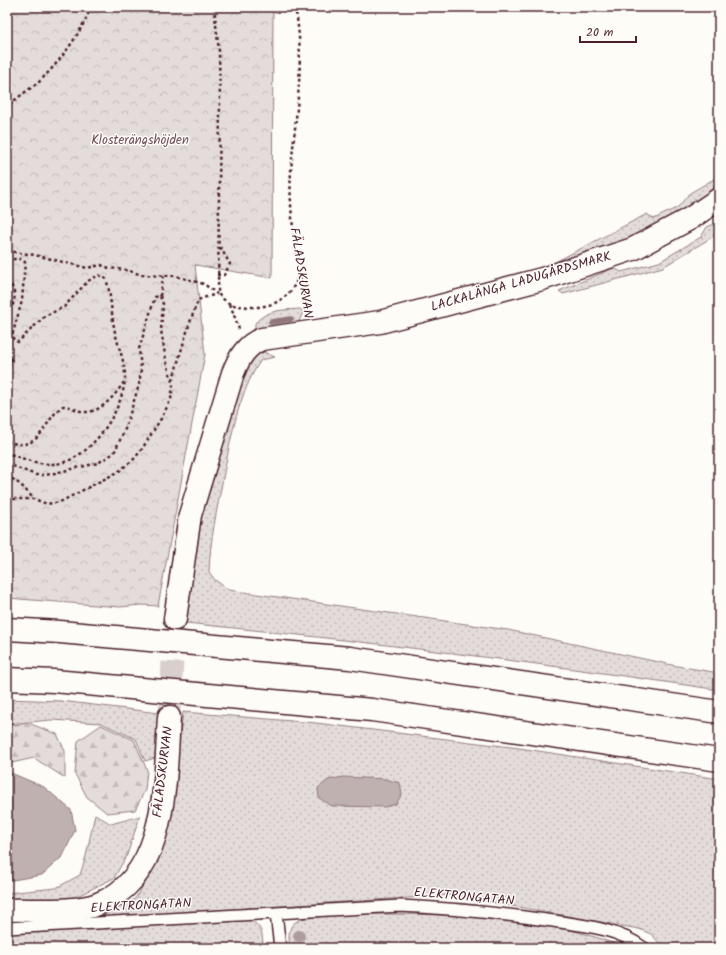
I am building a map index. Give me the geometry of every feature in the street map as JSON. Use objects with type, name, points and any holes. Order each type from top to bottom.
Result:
[{"type":"main road","name":"LACKALÄNGA LADUGÅRDSMARK","points":[[311,333],[380,322],[542,279],[633,249],[691,218],[719,199]]},
{"type":"main road","name":"FÄLADSKURVAN","points":[[175,620],[183,550],[195,493],[238,359],[245,350],[256,341],[311,333]]},
{"type":"main road","points":[[7,629],[60,632],[350,658],[719,712]]},
{"type":"main road","points":[[7,679],[54,681],[372,710],[719,760]]},
{"type":"main road","name":"FÄLADSKURVAN","points":[[7,910],[77,908],[97,905],[111,897],[135,878],[150,852],[161,810],[170,717]]},
{"type":"lane","name":"ELEKTRONGATAN","points":[[7,928],[400,906],[461,909],[600,928],[634,940],[644,948]]},
{"type":"lane","points":[[276,913],[280,948]]},
{"type":"path","points":[[7,110],[39,82],[65,53],[85,22],[91,7]]},
{"type":"path","points":[[214,7],[219,50],[220,100],[218,294]]},
{"type":"path","name":"FÄLADSKURVAN","points":[[295,7],[299,29],[301,60],[300,91],[291,171],[291,198],[293,227],[311,333]]},
{"type":"path","points":[[217,275],[224,275],[230,264],[218,244]]},
{"type":"path","points":[[7,251],[36,255],[87,268],[101,265],[142,275],[176,276],[204,284],[230,304],[238,306],[257,307],[272,304],[284,298],[292,290],[300,273]]},
{"type":"path","points":[[7,261],[18,258],[25,262],[22,302],[12,336],[14,340],[18,342],[45,316],[64,307],[88,281],[99,275],[106,279],[114,329],[123,362],[125,380],[123,394],[116,412],[93,442],[74,458],[56,464],[47,464],[7,453]]},
{"type":"path","points":[[163,276],[160,296],[162,300],[161,325],[165,355],[173,380]]},
{"type":"path","points":[[7,281],[11,284],[15,293],[14,303],[7,314]]},
{"type":"path","points":[[7,499],[34,499],[47,504],[66,500],[118,472],[134,459],[162,417],[171,399],[173,380],[188,333],[193,309],[200,300],[218,294]]},
{"type":"path","points":[[7,464],[36,475],[46,475],[98,463],[114,453],[125,429],[139,385],[141,370],[139,349],[143,335],[153,308],[155,297],[160,296]]},
{"type":"path","points":[[230,304],[245,350]]},
{"type":"path","points":[[7,353],[12,361],[7,368]]},
{"type":"path","points":[[7,441],[18,444],[34,440],[40,436],[58,409],[64,406],[86,412],[93,410],[115,396],[125,380]]},
{"type":"path","points":[[7,475],[21,485],[34,499]]},
{"type":"green space","name":"Klosterängshöjden","points":[[7,7],[273,7],[272,278],[195,265],[205,354],[158,606],[141,605],[120,607],[7,598]]},
{"type":"green space","points":[[719,176],[719,189],[666,221],[630,239],[538,271],[647,214],[654,219],[678,207],[690,193]]},
{"type":"green space","points":[[719,222],[719,233],[663,267],[563,294],[559,291],[614,268],[621,272],[659,262],[701,237],[707,227]]},
{"type":"green space","points":[[301,309],[303,312],[297,326],[255,332],[255,323],[265,315],[276,311]]},
{"type":"green space","points":[[264,352],[275,357],[261,360],[253,373],[246,387],[236,417],[229,447],[216,513],[211,548],[209,572],[215,580],[229,590],[508,630],[677,666],[719,673],[719,690],[453,653],[186,623],[192,541],[242,379],[253,357]]},
{"type":"green space","points":[[7,699],[61,701],[159,713],[155,758],[145,761],[136,739],[101,723],[51,720],[7,724]]},
{"type":"green space","points":[[183,712],[316,723],[519,748],[719,779],[719,948],[664,948],[651,934],[639,929],[452,895],[94,918],[7,921],[104,911],[124,906],[135,899],[158,861],[171,805]]},
{"type":"green space","points":[[28,723],[57,734],[65,751],[65,778],[34,758],[7,764],[7,726]]},
{"type":"green space","points":[[101,725],[134,740],[147,770],[145,790],[135,810],[107,813],[87,797],[75,774],[78,741]]},
{"type":"green space","points":[[95,814],[111,824],[140,816],[127,855],[114,878],[61,904],[7,900],[7,893],[56,888],[80,875],[86,856]]},
{"type":"green space","points":[[359,914],[459,916],[529,922],[562,928],[594,937],[624,948],[290,948],[289,932],[295,922],[322,915]]},
{"type":"green space","points":[[248,920],[259,927],[263,939],[263,948],[7,948],[7,932]]},
{"type":"shaded area","points":[[11,773],[44,787],[71,810],[75,830],[63,856],[42,875],[7,881],[7,774]]},
{"type":"shaded area","points":[[343,777],[385,779],[400,783],[402,794],[396,804],[385,807],[332,806],[319,798],[318,788],[328,780]]},
{"type":"waterway","points":[[271,322],[291,319]]},
{"type":"tunnel","points":[[169,717],[175,623]]}]
